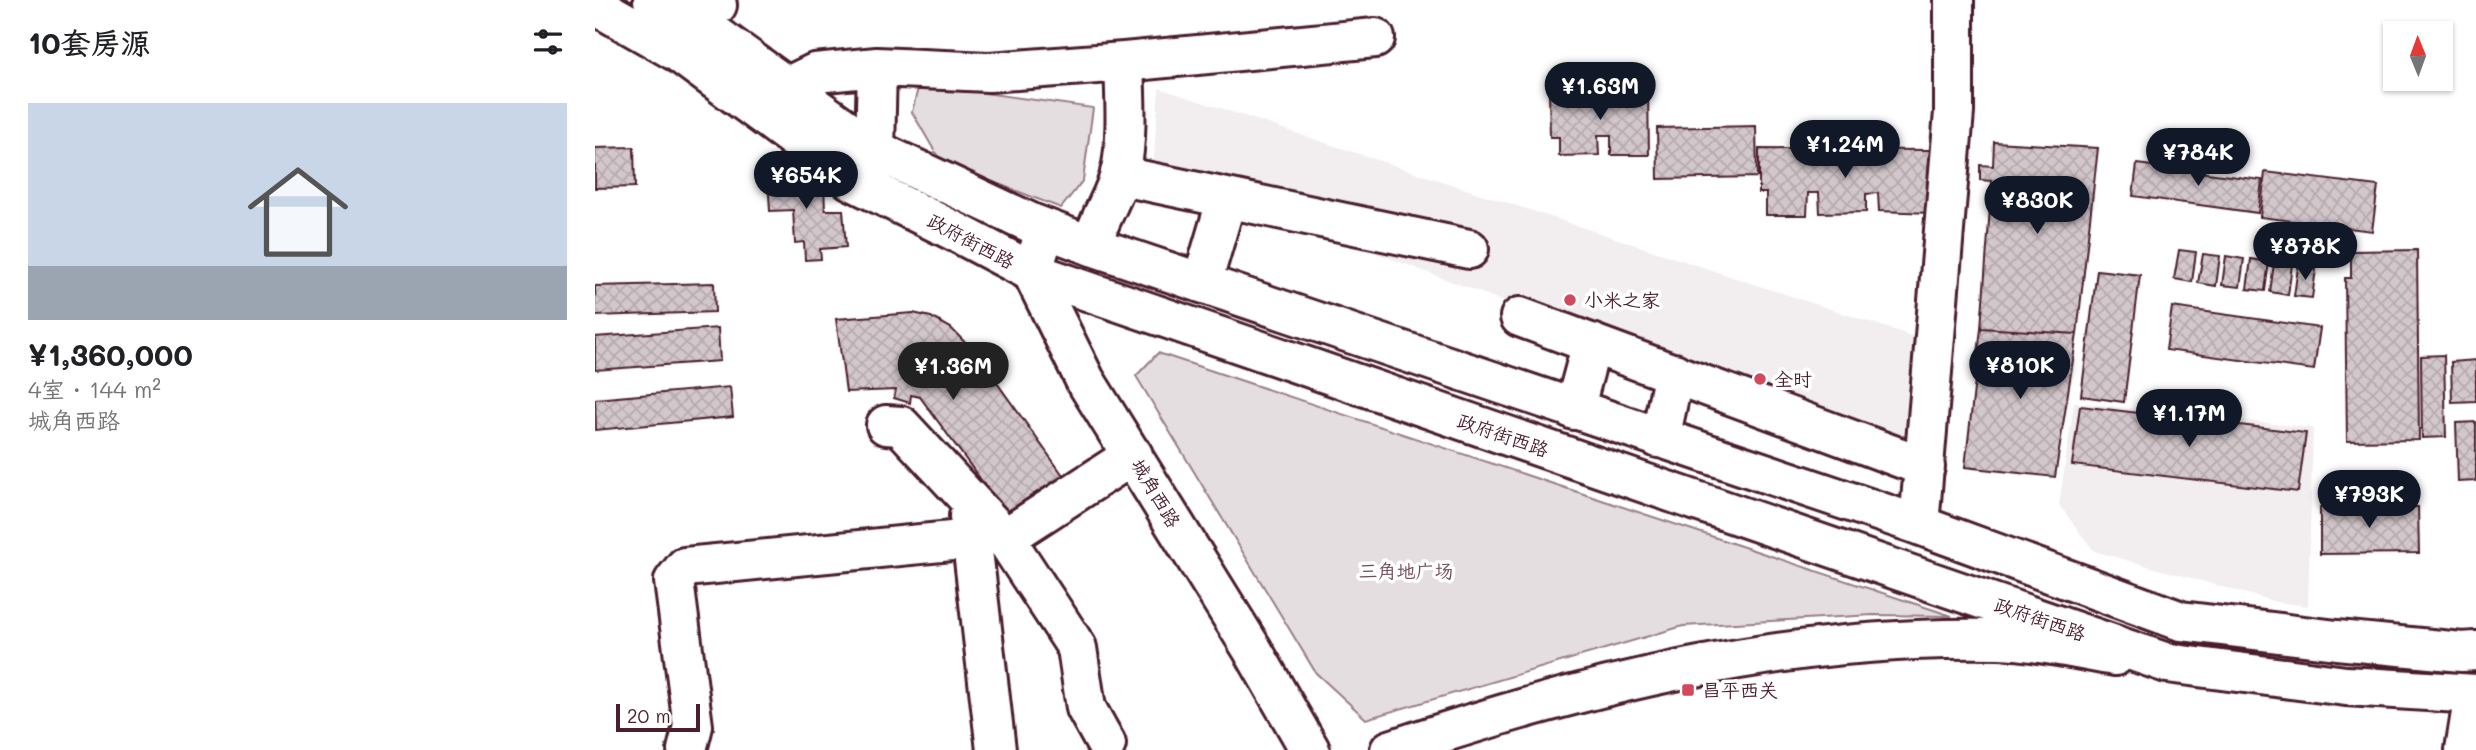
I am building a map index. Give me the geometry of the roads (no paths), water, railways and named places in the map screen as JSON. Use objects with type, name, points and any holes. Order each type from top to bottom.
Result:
[{"type":"street","name":"政府街西路","points":[[653,0],[706,10],[786,87],[875,150],[1046,229],[1091,246],[1919,525],[2181,621],[2351,641],[2462,652],[2476,651]]},
{"type":"street","points":[[1919,525],[1955,113],[1954,0]]},
{"type":"street","name":"政府街西路","points":[[595,5],[679,53],[851,180],[1032,272],[2167,663],[2346,686],[2475,694]]},
{"type":"street","points":[[786,87],[815,72],[877,67],[989,72],[1375,38]]},
{"type":"street","points":[[1091,246],[1095,229],[1120,173],[1126,133],[1124,62]]},
{"type":"street","points":[[875,150],[877,67]]},
{"type":"street","points":[[1120,173],[1136,179],[1469,249]]},
{"type":"street","points":[[1202,284],[1227,198]]},
{"type":"street","points":[[1032,272],[1046,229]]},
{"type":"street","name":"城角西路","points":[[1032,272],[1085,380],[1252,649],[1310,750]]},
{"type":"street","points":[[1520,317],[1925,467]]},
{"type":"street","points":[[1574,410],[1592,343]]},
{"type":"street","points":[[1658,438],[1674,373]]},
{"type":"street","points":[[886,425],[901,426],[967,496],[988,539],[1077,648],[1086,708],[1106,744]]},
{"type":"street","points":[[687,750],[692,726],[674,581],[685,567],[988,539],[1133,455]]},
{"type":"street","points":[[988,539],[996,750]]},
{"type":"street","points":[[1390,750],[1473,722],[1557,699],[1735,658],[1803,648],[2002,639],[2167,663]]},
{"type":"street","points":[[2465,750],[2475,694]]},
{"type":"place","name":"小米之家","points":[[1570,300]]},
{"type":"place","name":"全时","points":[[1760,379]]},
{"type":"place","name":"昌平西关","points":[[1688,690]]},
{"type":"park label","name":"三角地广场","points":[[1406,571]]}]
